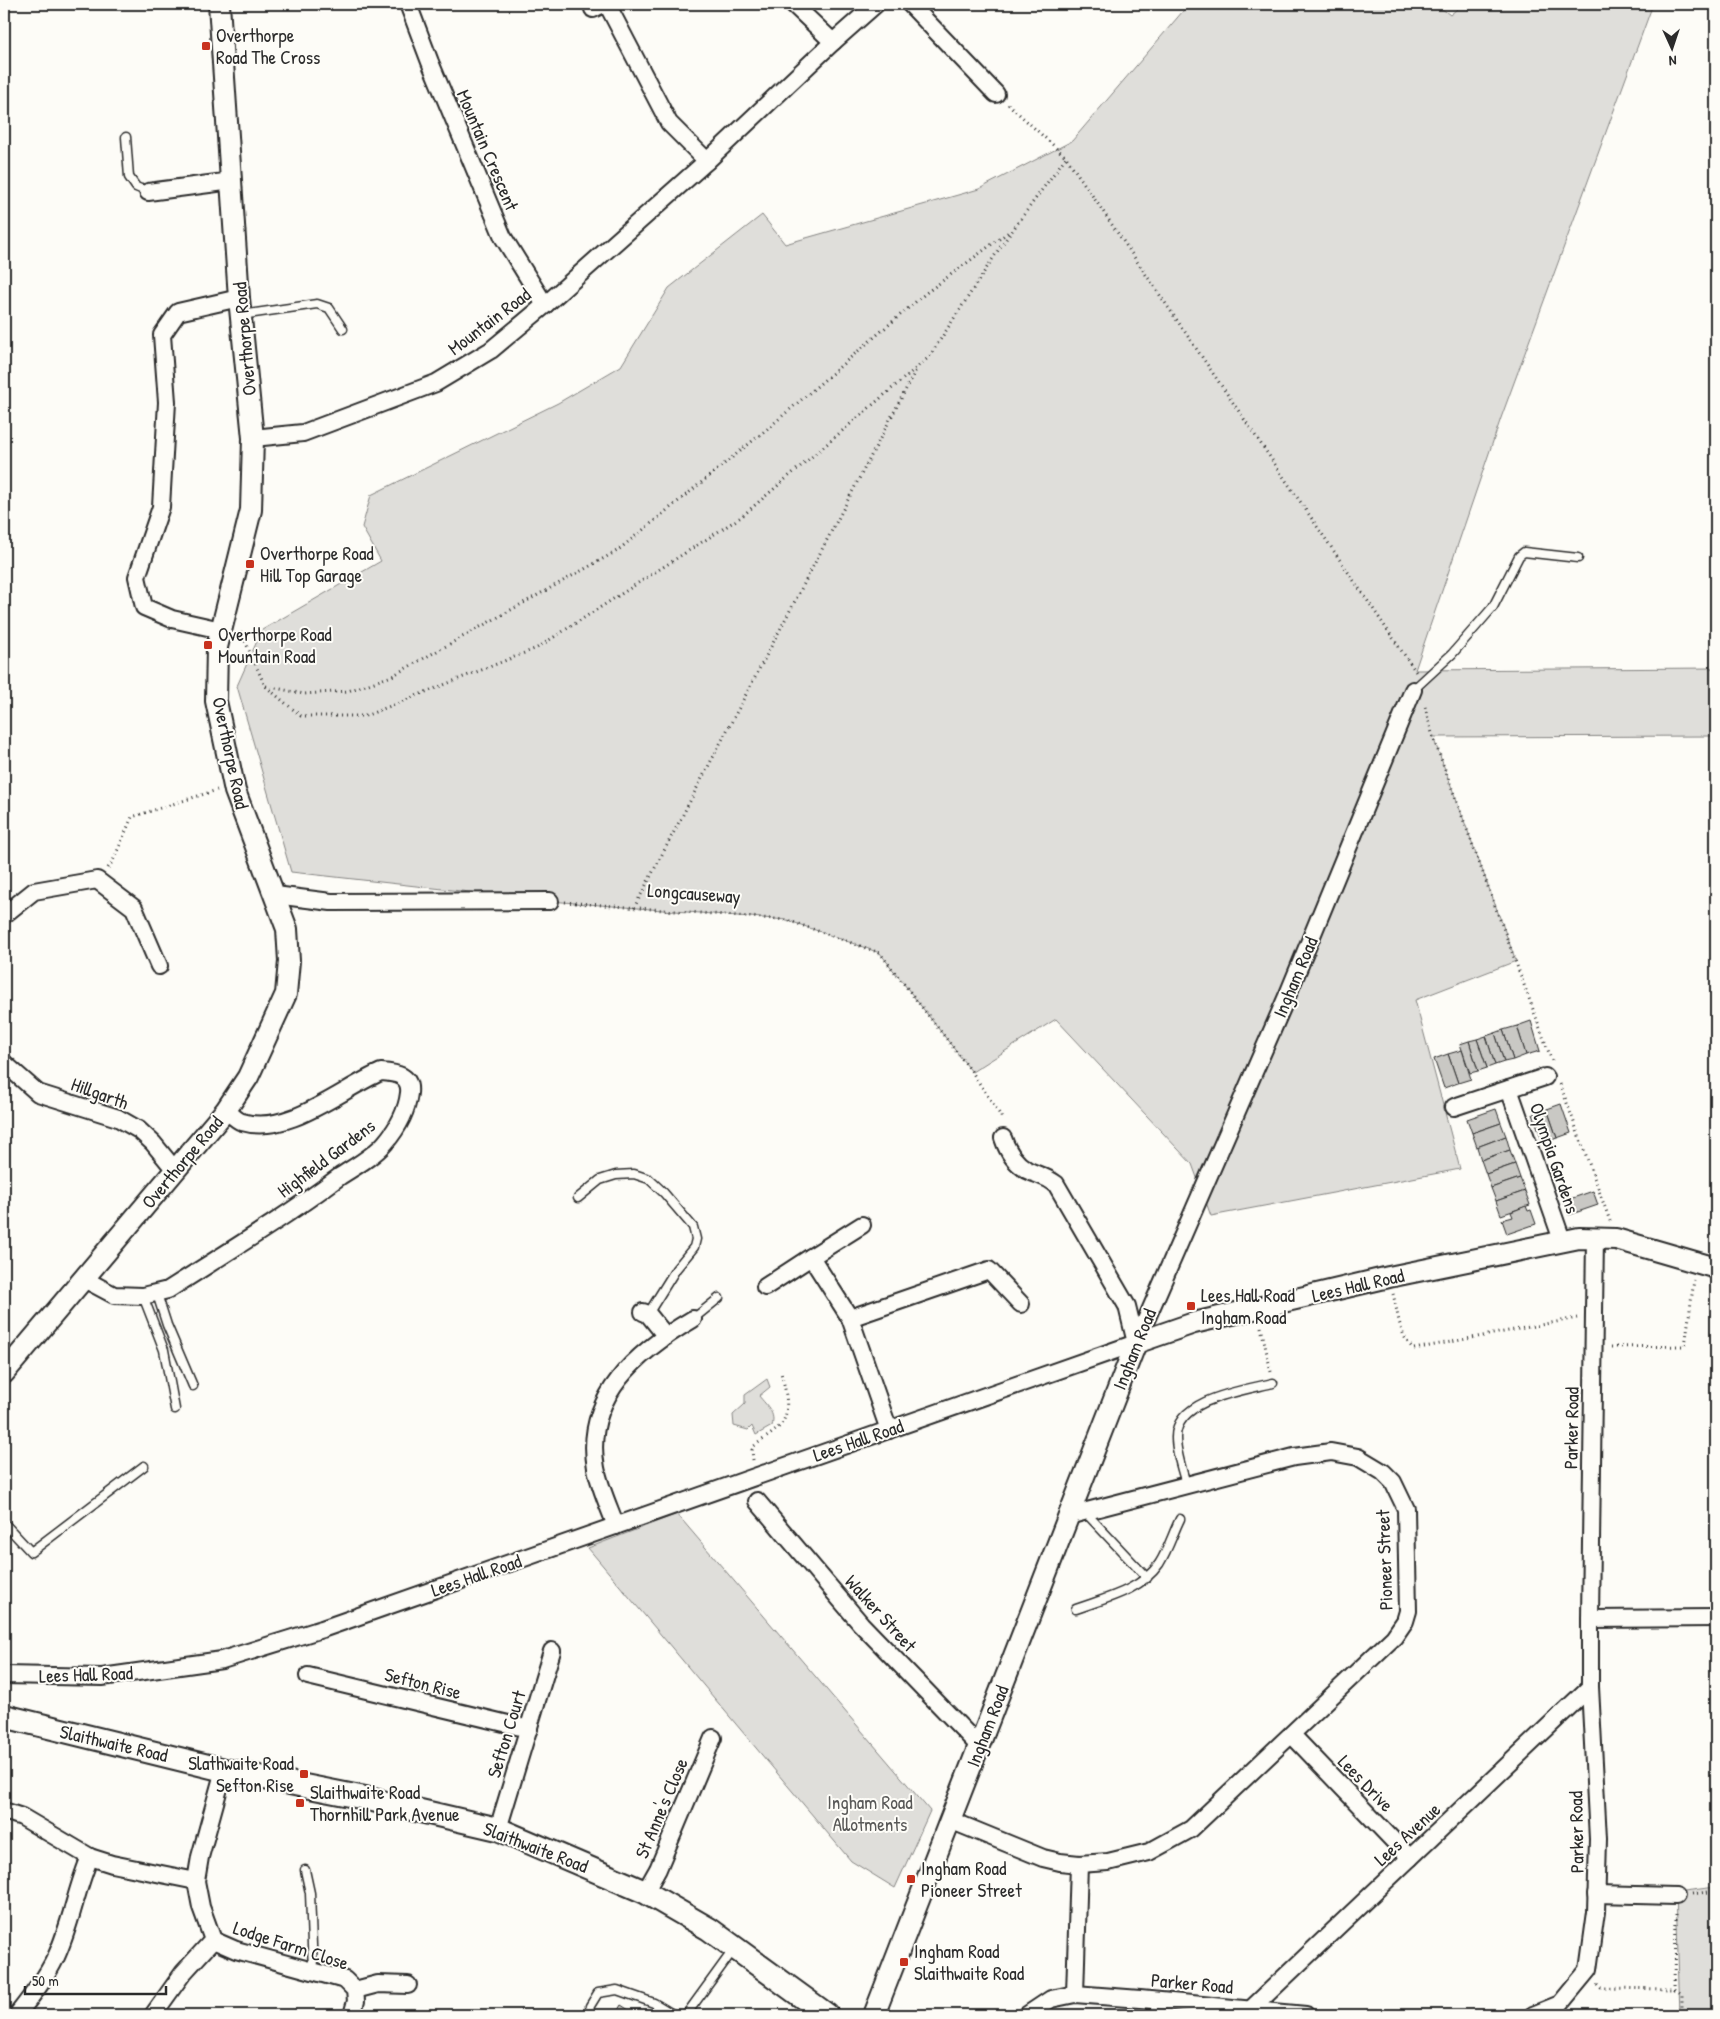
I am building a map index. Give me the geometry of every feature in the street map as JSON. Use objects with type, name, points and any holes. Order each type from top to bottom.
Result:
[{"type":"main road","name":"Slaithwaite Road","points":[[4,1716],[224,1770],[498,1829],[645,1892],[709,1929],[827,2015]]},
{"type":"street","name":"Overthorpe Road","points":[[4,1373],[226,1110],[248,1077],[286,994],[288,929],[235,791],[216,701],[217,647],[251,510],[253,438],[240,306],[219,4]]},
{"type":"street","name":"Mountain Crescent","points":[[408,4],[430,62],[503,237],[545,305]]},
{"type":"street","points":[[793,4],[833,42]]},
{"type":"street","name":"Mountain Road","points":[[253,438],[303,433],[436,383],[491,350],[545,305],[707,160],[876,4]]},
{"type":"street","points":[[910,4],[996,94]]},
{"type":"street","points":[[601,5],[669,123],[707,160]]},
{"type":"street","points":[[148,192],[232,181]]},
{"type":"street","points":[[222,630],[172,619],[144,607],[137,577],[161,507],[167,402],[162,335],[178,312],[240,306]]},
{"type":"street","name":"Ingham Road","points":[[878,2013],[950,1820],[1077,1514],[1136,1343],[1288,994],[1415,686]]},
{"type":"street","points":[[4,915],[34,891],[97,880],[134,908],[159,966]]},
{"type":"street","points":[[275,895],[331,902],[550,901]]},
{"type":"street","name":"Hillgarth","points":[[4,1064],[38,1093],[118,1118],[139,1130],[174,1170]]},
{"type":"street","name":"Highfield Gardens","points":[[84,1279],[114,1295],[150,1295],[168,1290],[312,1197],[384,1145],[398,1125],[408,1101],[410,1086],[406,1078],[394,1072],[381,1072],[293,1118],[266,1124],[241,1122],[226,1110]]},
{"type":"street","name":"Olympia Gardens","points":[[1454,1107],[1553,1074]]},
{"type":"street","name":"Olympia Gardens","points":[[1509,1088],[1562,1240]]},
{"type":"street","points":[[1003,1138],[1007,1150],[1026,1170],[1046,1176],[1056,1184],[1128,1306],[1136,1343]]},
{"type":"street","points":[[766,1287],[862,1225]]},
{"type":"street","name":"Lees Hall Road","points":[[4,1675],[102,1677],[222,1660],[322,1629],[1194,1323],[1389,1277],[1562,1240],[1595,1237],[1616,1239],[1716,1268]]},
{"type":"street","name":"Parker Road","points":[[1533,2015],[1560,2004],[1588,1970],[1596,1894],[1598,1839],[1590,1687],[1592,1348],[1595,1237]]},
{"type":"street","points":[[811,1257],[850,1318],[889,1430]]},
{"type":"street","points":[[850,1318],[989,1270],[1020,1304]]},
{"type":"street","points":[[645,1313],[665,1335]]},
{"type":"street","points":[[616,1526],[596,1467],[595,1436],[602,1406],[616,1381],[625,1370],[665,1335],[693,1319]]},
{"type":"street","name":"Pioneer Street","points":[[950,1820],[1043,1858],[1078,1864],[1108,1862],[1129,1858],[1168,1843],[1191,1829],[1394,1637],[1405,1620],[1408,1611],[1406,1509],[1401,1495],[1393,1482],[1371,1463],[1358,1457],[1331,1452],[1294,1457],[1077,1514]]},
{"type":"street","name":"Walker Street","points":[[757,1501],[861,1624],[980,1747]]},
{"type":"street","points":[[1590,1619],[1716,1618]]},
{"type":"street","name":"Sefton Court","points":[[498,1829],[552,1651]]},
{"type":"street","name":"Sefton Rise","points":[[308,1676],[528,1729]]},
{"type":"street","name":"Lees Avenue","points":[[1251,2009],[1590,1687]]},
{"type":"street","name":"Lees Drive","points":[[1292,1735],[1410,1858]]},
{"type":"street","name":"St Anne's Close","points":[[645,1892],[658,1869],[712,1738]]},
{"type":"street","points":[[153,2015],[183,1972],[213,1940],[201,1907],[196,1882],[200,1857],[224,1770]]},
{"type":"street","points":[[4,1811],[22,1817],[90,1857],[112,1864],[196,1882]]},
{"type":"street","points":[[17,2015],[31,1998],[55,1958],[71,1918],[90,1857]]},
{"type":"street","points":[[1074,1994],[1078,1864]]},
{"type":"street","points":[[1596,1894],[1676,1896]]},
{"type":"street","name":"Lodge Farm Close","points":[[213,1940],[236,1950],[345,1980],[355,1990],[356,2001],[352,2015]]},
{"type":"street","name":"Lodge Farm Close","points":[[355,1990],[378,1984],[408,1985]]},
{"type":"street","name":"Parker Road","points":[[1027,2015],[1051,1999],[1074,1994],[1251,2009],[1299,2015]]},
{"type":"lane","points":[[126,137],[129,177],[136,187],[148,192]]},
{"type":"lane","points":[[240,306],[317,304],[329,308],[342,329]]},
{"type":"lane","points":[[1415,686],[1452,654],[1493,607],[1519,556],[1524,552],[1578,558]]},
{"type":"lane","points":[[578,1198],[600,1180],[616,1175],[634,1174],[649,1179],[692,1227],[696,1239],[694,1247],[645,1313]]},
{"type":"lane","points":[[150,1295],[167,1325],[193,1386]]},
{"type":"lane","points":[[150,1295],[164,1350],[175,1409]]},
{"type":"lane","points":[[693,1319],[719,1298]]},
{"type":"lane","points":[[1186,1484],[1175,1437],[1180,1424],[1195,1406],[1217,1397],[1273,1383]]},
{"type":"lane","points":[[4,1523],[31,1552],[144,1466]]},
{"type":"lane","points":[[1077,1514],[1147,1578]]},
{"type":"lane","points":[[1076,1609],[1129,1590],[1147,1578],[1159,1563],[1180,1518]]},
{"type":"lane","points":[[305,1870],[310,1893],[313,1971]]},
{"type":"lane","points":[[686,2015],[735,1948]]},
{"type":"lane","points":[[590,2006],[598,1993],[617,1990],[654,2003],[674,2015]]},
{"type":"path","points":[[996,94],[1066,157],[1415,670],[1415,686],[1433,737],[1553,1074],[1616,1239]]},
{"type":"path","points":[[228,604],[265,686],[301,716],[365,716],[537,648],[741,516],[929,357],[1013,229],[1066,157]]},
{"type":"path","points":[[265,686],[304,694],[348,691],[392,676],[618,550],[766,430],[926,293],[1013,229]]},
{"type":"path","points":[[634,908],[917,368]]},
{"type":"path","points":[[97,880],[114,861],[132,817],[214,790],[235,791]]},
{"type":"path","name":"Longcauseway","points":[[550,901],[787,920],[880,953],[972,1072],[1001,1116],[1003,1138]]},
{"type":"path","points":[[1592,1348],[1685,1346],[1696,1262]]},
{"type":"path","points":[[1389,1277],[1403,1334],[1408,1344],[1414,1349],[1593,1315]]},
{"type":"path","points":[[1257,1309],[1273,1383]]},
{"type":"path","points":[[758,1475],[752,1450],[754,1446],[782,1422],[786,1408],[786,1392],[781,1373]]},
{"type":"path","points":[[1675,1989],[1676,1896],[1716,1891]]},
{"type":"path","points":[[1710,2015],[1716,1950]]},
{"type":"path","points":[[1601,1988],[1675,1989],[1682,1994],[1682,2015]]},
{"type":"green space","points":[[1189,4],[1436,4],[1450,15],[1463,4],[1653,4],[1501,418],[1415,670],[1716,668],[1716,736],[1433,737],[1516,961],[1415,1000],[1460,1169],[1211,1216],[1192,1164],[1056,1019],[972,1072],[880,953],[787,920],[550,901],[291,872],[237,686],[262,630],[381,561],[362,527],[371,495],[558,403],[621,366],[669,288],[762,215],[785,244],[979,189],[1072,141]]},
{"type":"green space","points":[[767,1379],[770,1387],[759,1396],[772,1413],[772,1426],[756,1435],[752,1426],[748,1430],[734,1426],[733,1415],[745,1404],[745,1395]]},
{"type":"green space","name":"Ingham Road Allotments","points":[[677,1514],[930,1811],[895,1888],[851,1861],[588,1548]]},
{"type":"green space","points":[[1716,1887],[1716,2015],[1680,2015],[1676,1892]]},
{"type":"building","points":[[1531,1021],[1540,1051],[1526,1055],[1517,1026]]},
{"type":"building","points":[[1517,1026],[1526,1055],[1513,1060],[1503,1030]]},
{"type":"building","points":[[1503,1030],[1513,1060],[1504,1062],[1495,1033]]},
{"type":"building","points":[[1495,1033],[1504,1062],[1495,1065],[1486,1036]]},
{"type":"building","points":[[1486,1036],[1495,1065],[1487,1068],[1477,1039]]},
{"type":"building","points":[[1477,1039],[1487,1068],[1478,1071],[1469,1041]]},
{"type":"building","points":[[1469,1041],[1478,1071],[1470,1073],[1460,1044]]},
{"type":"building","points":[[1462,1050],[1471,1079],[1458,1083],[1448,1054]]},
{"type":"building","points":[[1448,1054],[1458,1083],[1444,1088],[1434,1059]]},
{"type":"building","points":[[1561,1104],[1571,1133],[1557,1138],[1547,1109]]},
{"type":"building","points":[[1496,1109],[1501,1123],[1472,1133],[1467,1119]]},
{"type":"building","points":[[1547,1109],[1557,1138],[1543,1143],[1533,1114]]},
{"type":"building","points":[[1501,1123],[1506,1136],[1477,1147],[1472,1133]]},
{"type":"building","points":[[1506,1136],[1510,1150],[1481,1160],[1477,1147]]},
{"type":"building","points":[[1510,1150],[1515,1164],[1486,1174],[1481,1160]]},
{"type":"building","points":[[1515,1164],[1520,1178],[1491,1188],[1486,1174]]},
{"type":"building","points":[[1520,1178],[1525,1191],[1496,1201],[1491,1188]]},
{"type":"building","points":[[1525,1191],[1530,1205],[1501,1215],[1496,1201]]},
{"type":"building","points":[[1593,1191],[1598,1205],[1569,1215],[1564,1201]]},
{"type":"building","points":[[1526,1206],[1528,1211],[1531,1210],[1536,1224],[1507,1234],[1502,1220],[1513,1217],[1511,1212]]},
{"type":"building","points":[[621,2005],[637,2015],[615,2015]]},
{"type":"place","name":"Overthorpe Road The Cross","points":[[206,46]]},
{"type":"place","name":"Overthorpe Road Hill Top Garage","points":[[250,564]]},
{"type":"place","name":"Overthorpe Road Mountain Road","points":[[208,645]]},
{"type":"place","name":"Lees Hall Road Ingham Road","points":[[1191,1306]]},
{"type":"place","name":"Slathwaite Road Sefton Rise","points":[[304,1774]]},
{"type":"place","name":"Slaithwaite Road Thornhill Park Avenue","points":[[300,1803]]},
{"type":"place","name":"Ingham Road Pioneer Street","points":[[911,1879]]},
{"type":"place","name":"Ingham Road Slaithwaite Road","points":[[904,1962]]}]
